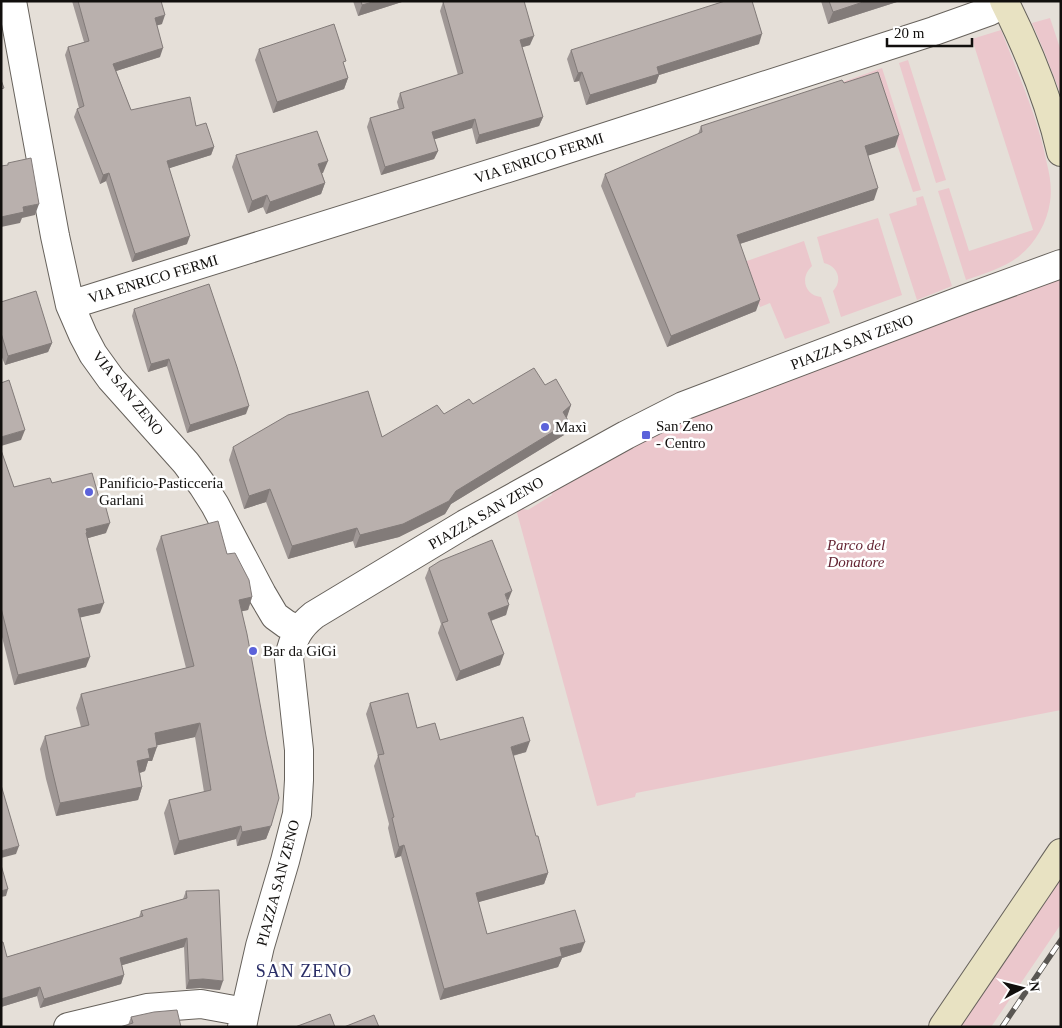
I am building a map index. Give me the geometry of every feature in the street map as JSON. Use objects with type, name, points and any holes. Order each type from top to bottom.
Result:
[{"type":"street","name":"VIA SAN ZENO","points":[[12,1],[54,236],[70,305],[93,354],[111,378],[186,463],[203,486],[275,616],[298,630]]},
{"type":"street","name":"VIA ENRICO FERMI","points":[[70,305],[540,158],[934,31],[990,11],[1005,2]]},
{"type":"street","points":[[1005,2],[1035,70],[1055,128],[1061,152]]},
{"type":"street","name":"PIAZZA SAN ZENO","points":[[244,1019],[260,946],[286,862],[297,814],[299,750],[289,658],[298,630],[306,622],[314,615],[466,524],[618,439],[683,406],[1046,268],[1061,264]]},
{"type":"street","points":[[943,1027],[1061,853]]},
{"type":"street","points":[[68,1027],[147,1008],[200,1004],[244,1019]]},
{"type":"green space","points":[[1050,18],[1061,51],[1061,95],[1032,23]]},
{"type":"green space","points":[[1001,30],[1038,129],[1050,178],[1050,202],[1043,225],[1035,239],[1024,252],[1006,264],[966,280],[938,191],[949,188],[969,251],[1033,230],[972,39]]},
{"type":"green space","points":[[908,60],[946,180],[936,183],[899,63]]},
{"type":"green space","points":[[882,68],[921,190],[913,192],[875,79],[842,88],[840,83]]},
{"type":"green space","points":[[923,196],[952,286],[917,300],[889,214],[917,205],[916,198]]},
{"type":"green space","points":[[878,218],[902,295],[841,317],[833,291],[838,283],[837,274],[833,267],[824,263],[817,237]]},
{"type":"green space","points":[[804,241],[812,266],[806,275],[806,285],[811,293],[821,297],[830,323],[785,339],[770,303],[760,307],[744,262]]},
{"type":"green space","name":"Parco del Donatore","points":[[1046,277],[1061,281],[1061,710],[636,793],[635,797],[597,806],[516,509],[528,510],[552,495],[550,488],[692,413]]},
{"type":"green space","points":[[1061,876],[1061,924],[991,1027],[958,1027]]},
{"type":"building","points":[[78,1],[161,1],[165,15],[155,18],[163,48],[113,64],[131,110],[190,97],[196,126],[206,123],[214,147],[167,161],[190,236],[135,254],[109,173],[103,175],[77,109],[84,106],[68,47],[89,41]]},
{"type":"building","points":[[361,1],[376,1],[362,5]]},
{"type":"building","points":[[524,1],[534,36],[520,40],[543,117],[479,135],[475,119],[432,132],[438,151],[385,167],[370,118],[404,108],[400,93],[463,73],[443,2]]},
{"type":"building","points":[[725,1],[752,1],[762,34],[657,67],[659,74],[590,95],[582,72],[578,73],[571,50]]},
{"type":"building","points":[[829,1],[866,1],[833,12]]},
{"type":"building","points":[[334,24],[346,61],[343,62],[348,78],[277,102],[259,49]]},
{"type":"building","points":[[878,72],[899,135],[865,146],[878,188],[737,235],[760,300],[671,336],[605,174],[702,132],[701,126],[842,80],[844,83]]},
{"type":"building","points":[[317,131],[328,161],[318,164],[325,183],[270,202],[267,195],[252,201],[236,155]]},
{"type":"building","points":[[31,158],[39,204],[23,207],[24,212],[1,217],[1,166]]},
{"type":"building","points":[[209,284],[249,406],[190,425],[169,359],[151,364],[134,309]]},
{"type":"building","points":[[36,291],[52,343],[8,356],[1,333],[1,302]]},
{"type":"building","points":[[534,368],[545,385],[556,379],[571,405],[563,412],[569,422],[456,491],[449,501],[403,524],[360,535],[357,528],[292,546],[270,489],[249,496],[233,447],[288,415],[368,391],[382,437],[437,405],[444,414],[469,399],[473,404]]},
{"type":"building","points":[[9,380],[25,430],[1,437],[1,383]]},
{"type":"building","points":[[1,450],[14,487],[50,478],[52,483],[92,473],[99,498],[103,497],[110,523],[86,529],[104,603],[78,609],[90,657],[18,675],[1,608]]},
{"type":"building","points":[[218,521],[227,554],[235,553],[249,580],[252,597],[239,600],[279,798],[271,826],[242,832],[241,826],[179,841],[169,800],[211,790],[200,723],[155,733],[157,747],[148,749],[150,758],[137,761],[142,787],[60,803],[45,736],[89,725],[81,694],[194,666],[161,536]]},
{"type":"building","points":[[492,540],[512,591],[505,594],[509,605],[488,613],[504,654],[460,671],[442,623],[448,621],[429,568],[440,561]]},
{"type":"building","points":[[408,693],[417,728],[435,723],[440,740],[523,717],[530,741],[511,747],[548,873],[476,893],[487,934],[575,910],[585,942],[560,948],[562,956],[444,989],[404,845],[399,847],[392,818],[394,817],[378,755],[384,754],[370,703]]},
{"type":"building","points":[[1,785],[19,846],[1,851]]},
{"type":"building","points":[[1,865],[8,889],[1,891]]},
{"type":"building","points":[[219,890],[223,981],[189,980],[187,938],[120,958],[124,975],[44,999],[40,987],[1,999],[1,942],[3,942],[7,957],[143,916],[141,911],[187,898],[186,891]]},
{"type":"building","points":[[177,1010],[181,1027],[120,1027],[133,1023],[131,1017]]},
{"type":"building","points":[[330,1014],[335,1027],[295,1027]]},
{"type":"building","points":[[374,1015],[379,1027],[344,1027]]},
{"type":"railway","points":[[1002,1027],[1061,940]]},
{"type":"place","name":"Maxì","points":[[545,427]]},
{"type":"place","name":"San Zeno - Centro","points":[[646,435]]},
{"type":"place","name":"Panificio-Pasticceria Garlani","points":[[89,492]]},
{"type":"place","name":"Bar da GiGi","points":[[253,651]]},
{"type":"district","name":"SAN ZENO","points":[[304,971]]}]
